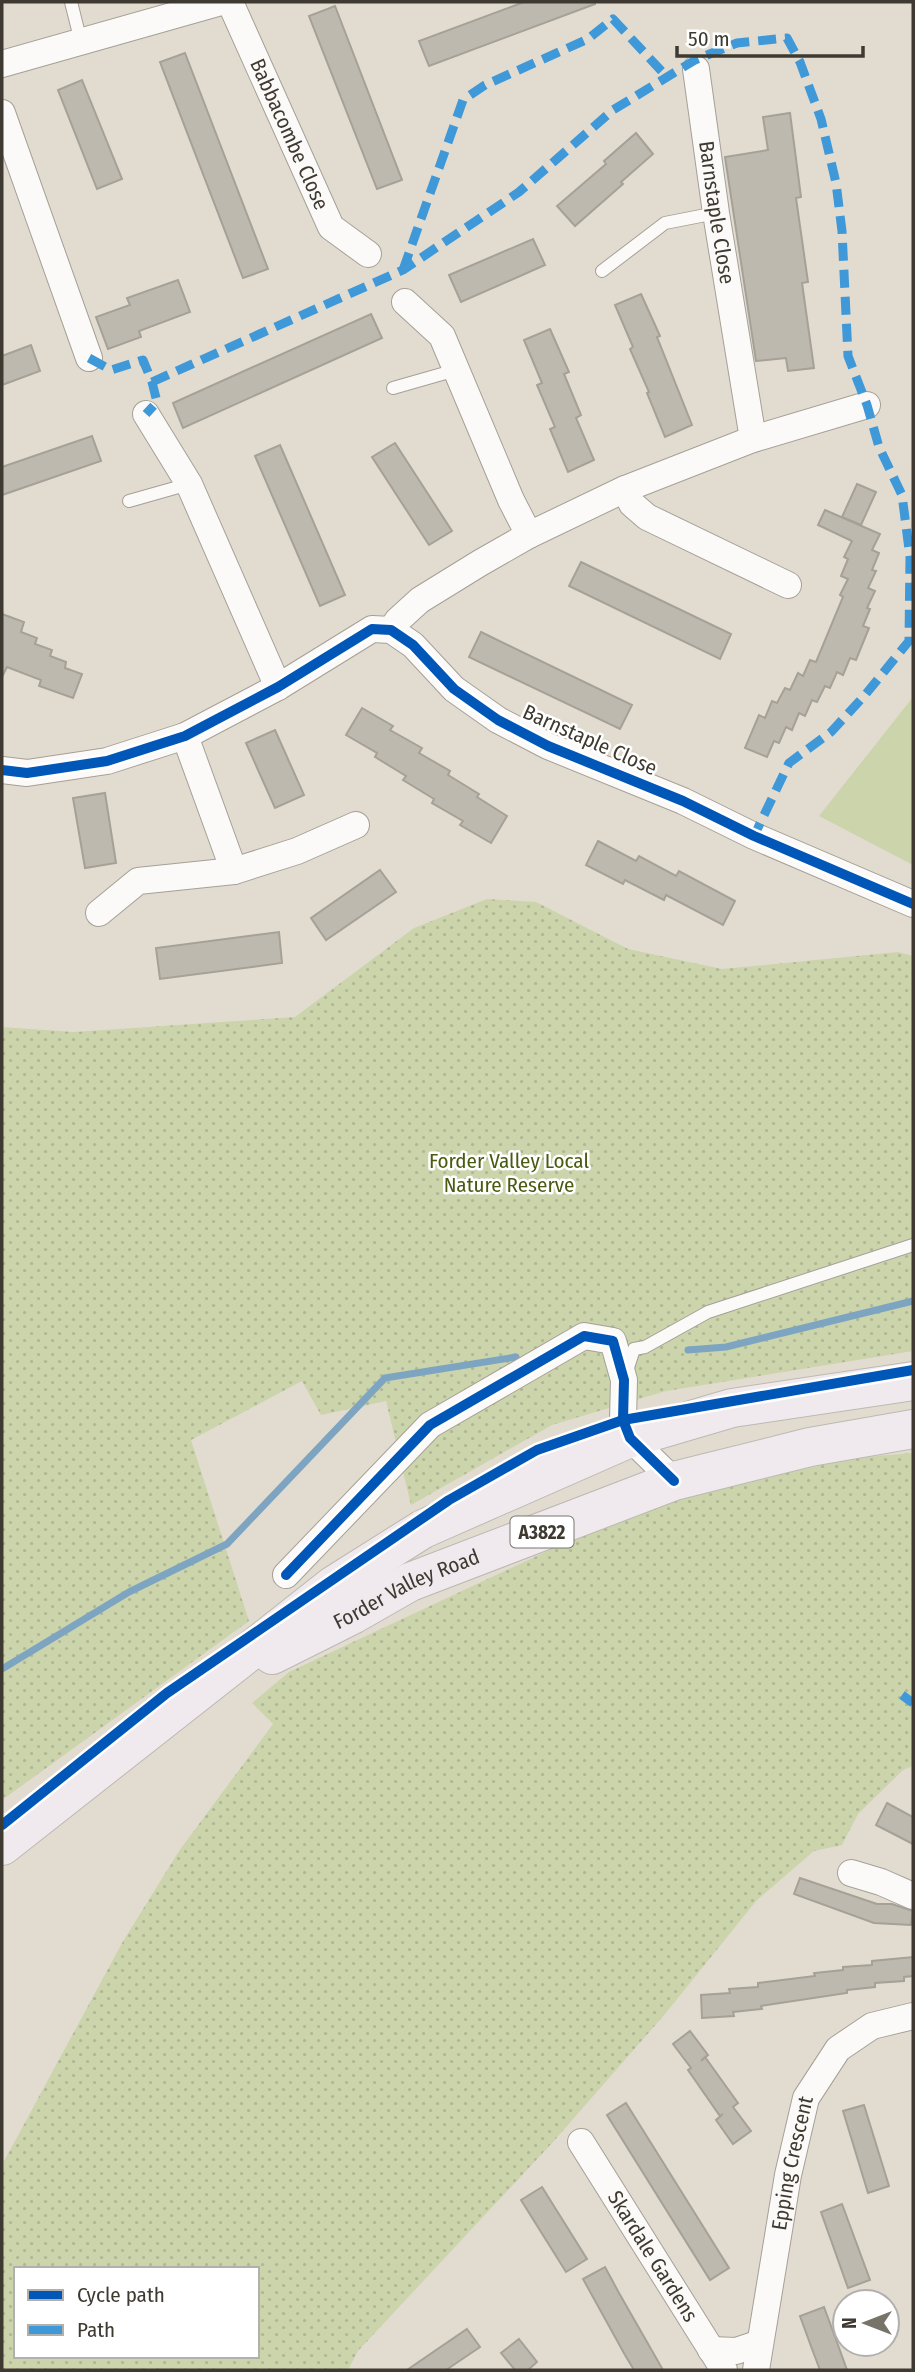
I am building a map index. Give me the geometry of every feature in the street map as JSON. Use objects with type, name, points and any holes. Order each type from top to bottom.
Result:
[{"type":"main road","name":"Forder Valley Road","points":[[2,1846],[334,1586],[423,1529],[630,1438],[732,1408],[913,1381]]},
{"type":"main road","name":"Forder Valley Road","points":[[192,1695],[354,1614],[410,1582],[674,1481],[810,1447],[913,1429]]},
{"type":"street","points":[[2,64],[221,2]]},
{"type":"street","name":"Babbacombe Close","points":[[230,2],[331,227],[368,254]]},
{"type":"street","name":"Barnstaple Close","points":[[696,69],[716,213],[753,439]]},
{"type":"street","points":[[2,113],[89,358]]},
{"type":"street","points":[[405,302],[442,336],[528,536]]},
{"type":"street","points":[[2,791],[14,772],[107,761],[185,736],[278,687],[372,629],[391,630],[420,600],[528,536],[625,489],[753,439],[867,405]]},
{"type":"street","points":[[146,414],[189,484],[278,687]]},
{"type":"street","points":[[625,489],[632,504],[647,517],[788,585]]},
{"type":"street","name":"Barnstaple Close","points":[[391,630],[413,645],[454,689],[498,720],[550,747],[683,801],[754,836],[913,904]]},
{"type":"street","points":[[185,736],[234,871]]},
{"type":"street","points":[[99,913],[138,881],[234,871],[297,851],[356,825]]},
{"type":"street","points":[[286,1575],[430,1424],[584,1336],[613,1340],[624,1380],[623,1420],[630,1438],[674,1481]]},
{"type":"street","points":[[852,1873],[913,1896]]},
{"type":"street","name":"Epping Crescent","points":[[756,2370],[788,2175],[806,2098],[838,2049],[873,2026],[913,2016]]},
{"type":"street","name":"Skardale Gardens","points":[[581,2143],[717,2360]]},
{"type":"street","points":[[717,2360],[760,2343]]},
{"type":"lane","points":[[71,2],[81,42]]},
{"type":"lane","points":[[602,271],[665,223],[716,213]]},
{"type":"lane","points":[[393,388],[456,370]]},
{"type":"lane","points":[[129,501],[189,484]]},
{"type":"lane","points":[[624,1380],[634,1349],[645,1347],[708,1312],[913,1245]]},
{"type":"green space","points":[[913,697],[913,865],[819,816]]},
{"type":"green space","name":"Forder Valley Local Nature Reserve","points":[[487,899],[536,902],[628,949],[722,969],[898,952],[913,956],[913,1351],[666,1391],[552,1425],[411,1505],[386,1401],[321,1415],[302,1381],[191,1440],[249,1621],[2,1800],[2,1027],[74,1032],[295,1017],[414,928]]},
{"type":"green space","points":[[913,1453],[913,1766],[903,1770],[858,1814],[842,1845],[814,1851],[757,1900],[665,2014],[553,2142],[358,2351],[348,2370],[2,2370],[2,2165],[122,1943],[179,1851],[273,1724],[252,1703],[289,1672],[603,1525],[678,1494],[863,1457]]},
{"type":"building","points":[[524,2],[595,4],[429,66],[419,41]]},
{"type":"building","points":[[335,6],[402,180],[377,189],[309,16]]},
{"type":"building","points":[[185,53],[268,269],[243,278],[160,62]]},
{"type":"building","points":[[82,80],[122,179],[97,189],[58,90]]},
{"type":"building","points":[[790,113],[801,197],[796,198],[808,282],[802,283],[814,368],[788,371],[786,358],[756,361],[725,157],[768,150],[763,117]]},
{"type":"building","points":[[636,133],[653,154],[575,226],[557,206],[606,164],[604,161]]},
{"type":"building","points":[[533,239],[545,265],[461,302],[449,275]]},
{"type":"building","points":[[178,280],[190,312],[139,331],[141,337],[108,349],[96,317],[130,305],[127,298]]},
{"type":"building","points":[[641,294],[660,336],[657,337],[692,425],[665,437],[615,305]]},
{"type":"building","points":[[371,314],[382,338],[183,428],[173,403]]},
{"type":"building","points":[[550,329],[569,372],[564,374],[581,415],[576,418],[594,460],[568,472],[550,429],[555,427],[537,385],[542,383],[524,340]]},
{"type":"building","points":[[31,345],[40,371],[2,385],[2,356]]},
{"type":"building","points":[[92,436],[101,461],[2,495],[2,467]]},
{"type":"building","points":[[395,443],[452,531],[429,545],[372,457]]},
{"type":"building","points":[[280,445],[345,595],[320,606],[255,456]]},
{"type":"building","points":[[857,484],[876,492],[861,525],[842,517]]},
{"type":"building","points":[[825,510],[880,534],[872,550],[879,553],[872,570],[876,571],[868,588],[875,591],[863,626],[869,628],[856,660],[850,658],[843,675],[837,672],[830,688],[825,686],[817,702],[812,700],[805,716],[799,713],[792,730],[786,727],[779,743],[774,741],[767,757],[745,748],[759,715],[765,718],[772,701],[777,703],[785,688],[790,690],[798,673],[803,676],[810,660],[816,662],[848,579],[841,576],[848,559],[844,557],[852,541],[818,525]]},
{"type":"building","points":[[581,562],[731,634],[720,659],[569,586]]},
{"type":"building","points":[[2,614],[24,622],[21,632],[37,638],[35,644],[52,650],[50,656],[66,662],[65,668],[82,674],[73,698],[39,686],[41,680],[7,667],[2,677]]},
{"type":"building","points":[[481,632],[632,705],[620,729],[469,657]]},
{"type":"building","points":[[362,708],[393,726],[390,730],[422,748],[419,753],[450,771],[448,775],[507,816],[491,843],[460,825],[463,821],[432,803],[434,799],[403,780],[406,776],[375,757],[377,753],[346,735]]},
{"type":"building","points":[[275,730],[304,795],[275,808],[246,743]]},
{"type":"building","points":[[105,793],[116,863],[85,868],[73,798]]},
{"type":"building","points":[[598,841],[636,861],[639,856],[676,876],[679,871],[735,901],[723,925],[666,895],[664,900],[625,880],[623,884],[586,865]]},
{"type":"building","points":[[380,870],[396,892],[326,940],[311,918]]},
{"type":"building","points":[[279,932],[282,963],[160,979],[156,948]]},
{"type":"building","points":[[887,1803],[913,1817],[913,1844],[876,1825]]},
{"type":"building","points":[[800,1878],[877,1904],[892,1904],[913,1911],[911,1925],[874,1923],[794,1894]]},
{"type":"building","points":[[913,1957],[913,1976],[904,1977],[904,1981],[875,1983],[875,1987],[847,1990],[847,1993],[761,2006],[762,2009],[733,2012],[734,2016],[702,2018],[701,1995],[730,1993],[729,1989],[758,1987],[758,1983],[815,1976],[814,1973],[843,1970],[843,1967],[872,1965],[872,1961]]},
{"type":"building","points":[[690,2031],[738,2103],[733,2107],[751,2131],[733,2144],[716,2120],[723,2114],[720,2116],[673,2044]]},
{"type":"building","points":[[626,2103],[729,2268],[710,2280],[607,2115]]},
{"type":"building","points":[[864,2105],[889,2186],[868,2193],[843,2111]]},
{"type":"building","points":[[542,2187],[587,2259],[566,2272],[521,2200]]},
{"type":"building","points":[[842,2204],[870,2280],[848,2288],[821,2212]]},
{"type":"building","points":[[605,2267],[663,2370],[634,2370],[625,2355],[583,2279]]},
{"type":"building","points":[[824,2307],[831,2326],[831,2358],[843,2358],[847,2370],[820,2370],[800,2316]]},
{"type":"building","points":[[467,2329],[480,2347],[446,2370],[407,2370]]},
{"type":"building","points":[[519,2339],[537,2362],[528,2370],[515,2370],[501,2353]]},
{"type":"waterway","points":[[688,1350],[726,1347],[913,1301]]},
{"type":"waterway","points":[[2,1669],[129,1592],[227,1544],[385,1378],[516,1357]]},
{"type":"marked path","points":[[403,270],[463,100],[485,85],[588,39],[613,19],[667,77]]},
{"type":"marked path","points":[[152,382],[403,270],[519,192],[613,110],[695,60],[737,43],[787,38],[800,62],[821,119],[836,183],[842,231],[848,356],[867,405],[879,447],[902,495],[910,557],[909,641],[831,732],[789,763],[754,836]]},
{"type":"marked path","points":[[89,358],[111,370],[143,360],[157,402],[146,414]]},
{"type":"marked path","points":[[902,1695],[913,1703]]},
{"type":"cycle path","points":[[2,770],[27,773],[107,761],[185,736],[278,687],[372,629],[391,630],[413,645],[454,689],[498,720],[548,746],[683,801],[754,836],[913,904]]},
{"type":"cycle path","points":[[286,1575],[430,1425],[584,1336],[613,1341],[624,1380],[623,1420],[630,1438],[674,1481]]},
{"type":"cycle path","points":[[2,1825],[167,1693],[449,1500],[537,1450],[623,1420],[913,1370]]}]
